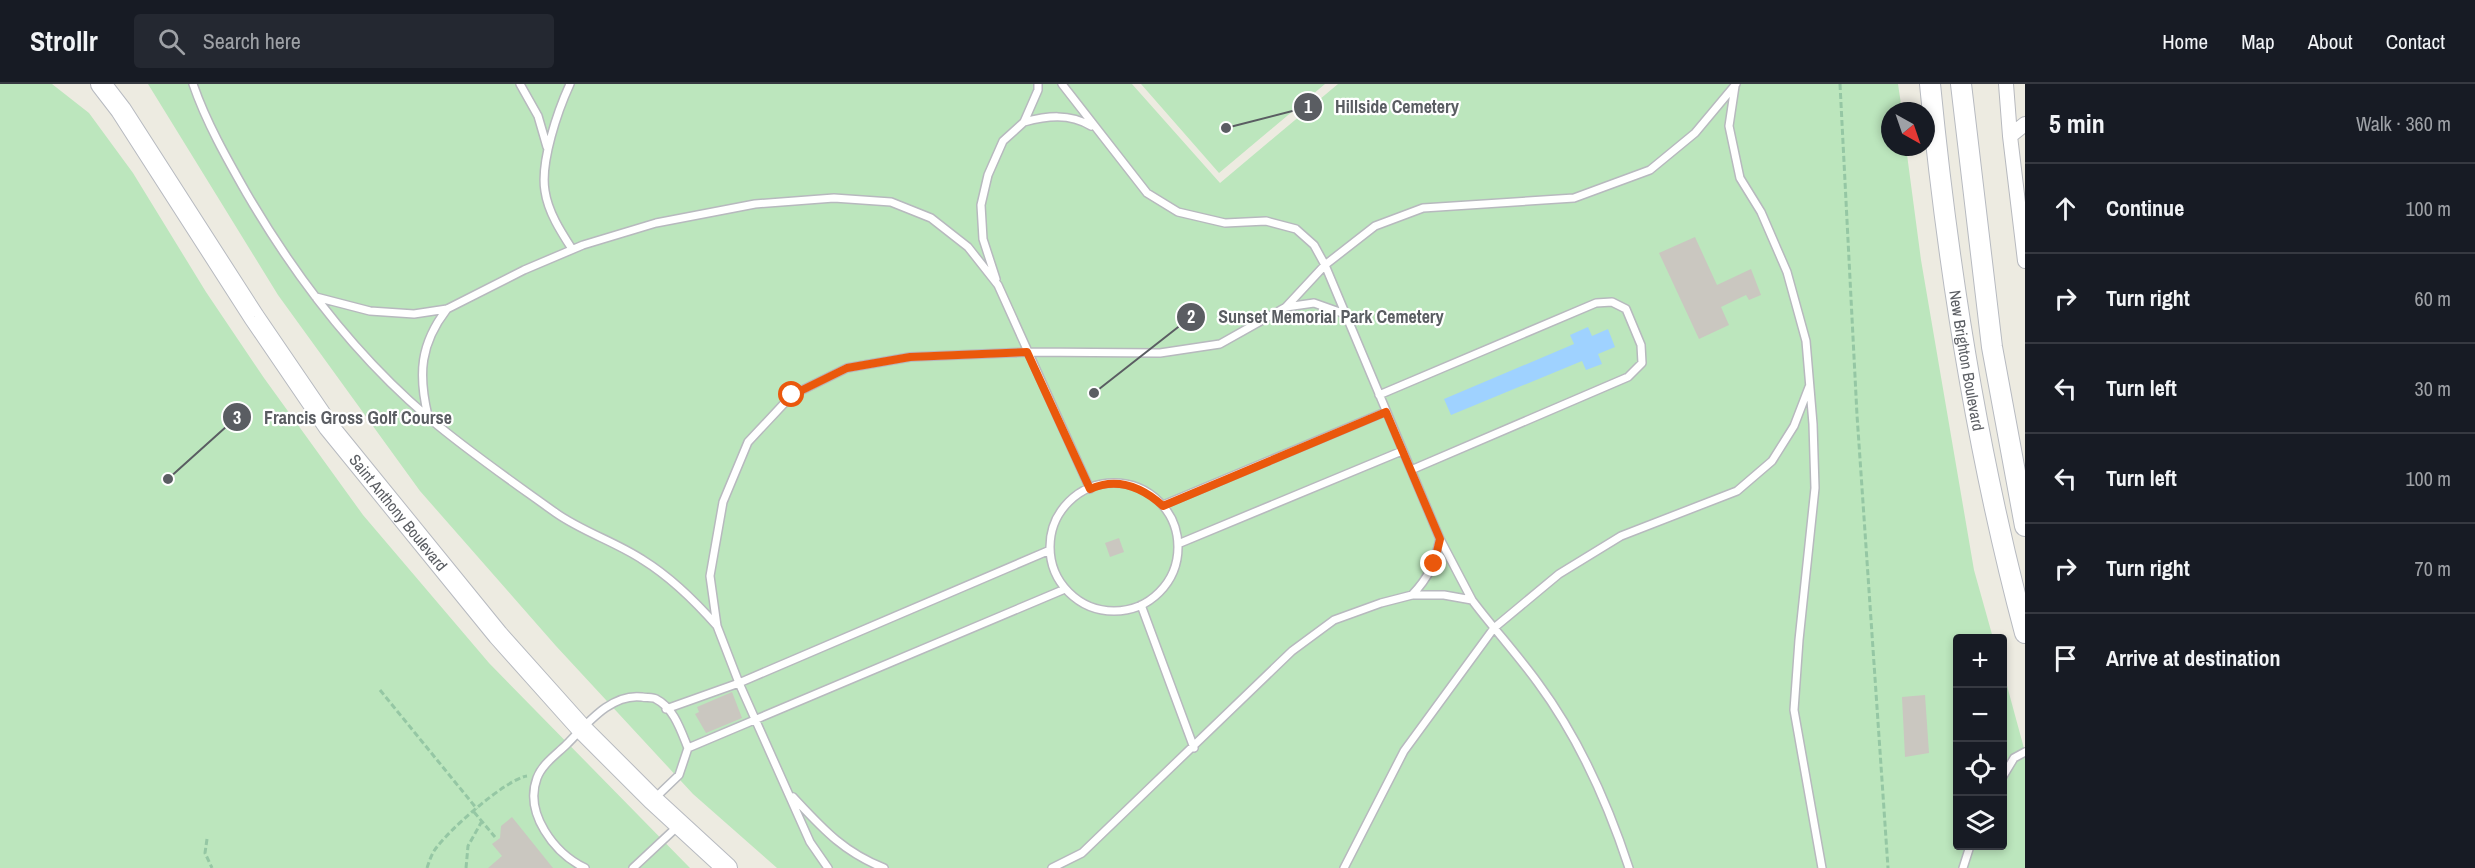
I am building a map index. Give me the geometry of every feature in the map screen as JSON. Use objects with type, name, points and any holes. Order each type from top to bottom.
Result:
[{"type":"street","name":"Saint Anthony Boulevard","points":[[101,84],[122,110],[254,317],[329,427],[498,635],[582,729],[653,801],[727,868]]},
{"type":"street","name":"New Brighton Boulevard","points":[[1930,84],[1954,285],[1984,463],[2025,633]]},
{"type":"street","name":"New Brighton Boulevard","points":[[1961,84],[1992,347],[2025,526]]},
{"type":"street","points":[[2006,84],[2025,261]]},
{"type":"street","points":[[2010,136],[2025,124]]},
{"type":"lane","points":[[194,84],[232,167],[264,223],[316,297],[363,354],[428,417],[491,467],[564,519],[643,560],[687,593],[717,626]]},
{"type":"lane","points":[[520,84],[538,116],[548,149]]},
{"type":"lane","points":[[570,84],[560,104],[548,149],[544,190],[557,225],[572,249]]},
{"type":"lane","points":[[1038,84],[1038,90],[1024,122],[1004,141],[988,175],[981,205],[983,239],[998,285],[1090,489]]},
{"type":"lane","points":[[1062,84],[1147,193],[1178,212],[1225,223],[1266,221],[1296,228],[1314,245],[1325,265],[1440,539],[1472,600],[1539,683],[1576,745],[1618,836],[1629,868]]},
{"type":"lane","points":[[828,868],[810,842],[739,682],[717,626],[710,576],[723,502],[748,442],[792,395],[847,368],[910,357],[1027,352],[1160,353],[1220,344],[1286,307],[1325,265],[1375,226],[1423,208],[1574,198],[1650,170],[1695,133],[1736,85]]},
{"type":"lane","points":[[1736,85],[1729,126],[1740,178],[1761,212],[1787,272],[1806,340],[1815,488],[1794,710],[1822,868]]},
{"type":"lane","points":[[1024,122],[1048,116],[1079,119],[1095,128]]},
{"type":"lane","points":[[316,297],[370,311],[414,314],[447,309],[524,270],[572,249],[656,223],[755,204],[834,198],[891,202],[931,218],[968,246],[998,285]]},
{"type":"lane","points":[[1379,395],[1596,303],[1612,302],[1626,309],[1641,345],[1642,363],[1628,376],[1411,470]]},
{"type":"lane","points":[[1286,307],[1314,303],[1345,314]]},
{"type":"lane","points":[[428,417],[422,391],[422,356],[433,327],[447,309]]},
{"type":"lane","points":[[1344,868],[1404,751],[1494,628],[1559,574],[1621,536],[1737,491],[1772,461],[1794,426],[1809,384]]},
{"type":"lane","points":[[1163,506],[1386,412]]},
{"type":"lane","points":[[1178,544],[1402,451]]},
{"type":"lane","points":[[1101,484],[1132,485],[1149,493],[1163,506],[1173,521],[1178,544],[1176,564],[1167,584],[1154,597],[1129,610],[1101,610],[1073,597],[1065,589],[1053,569],[1050,550],[1053,528],[1062,510],[1077,495],[1101,484]]},
{"type":"lane","points":[[1412,595],[1434,564],[1440,539]]},
{"type":"lane","points":[[666,709],[739,682],[1050,550]]},
{"type":"lane","points":[[688,748],[1065,589]]},
{"type":"lane","points":[[1052,868],[1082,853],[1194,748],[1292,651],[1334,620],[1381,603],[1412,595],[1444,595],[1472,600]]},
{"type":"lane","points":[[1141,605],[1194,748]]},
{"type":"lane","points":[[585,868],[568,857],[544,829],[534,799],[538,775],[543,767],[601,710],[631,696],[656,699],[675,717],[688,748],[679,775],[653,801]]},
{"type":"lane","points":[[2007,769],[2014,758],[2025,752]]},
{"type":"lane","points":[[789,793],[831,838],[860,859],[884,868]]},
{"type":"lane","points":[[633,868],[680,825]]},
{"type":"lane","points":[[1963,868],[1969,850]]},
{"type":"path","points":[[1840,84],[1857,415],[1888,868]]},
{"type":"path","points":[[380,690],[495,837]]},
{"type":"path","points":[[427,868],[433,852],[449,833],[476,810],[519,777],[538,775]]},
{"type":"path","points":[[466,868],[468,846],[482,821]]},
{"type":"path","points":[[207,839],[205,853],[212,868]]},
{"type":"green space","points":[[0,84],[52,84],[89,113],[133,173],[206,292],[264,378],[363,515],[489,663],[690,868],[0,868]]},
{"type":"green space","points":[[148,84],[1132,84],[1220,183],[1338,84],[1898,84],[1901,102],[1881,102],[1881,156],[1907,156],[1921,260],[1974,570],[1992,634],[1953,634],[1953,850],[2007,850],[2007,686],[2025,752],[2025,868],[777,868],[693,794],[556,646],[420,491],[278,295]]},
{"type":"green space","points":[[1141,84],[1325,84],[1219,173]]},
{"type":"water","points":[[1588,327],[1592,336],[1608,329],[1615,347],[1598,354],[1602,364],[1586,370],[1582,361],[1451,415],[1444,399],[1574,344],[1570,335]]},
{"type":"building","points":[[1695,237],[1717,285],[1751,269],[1761,295],[1749,300],[1746,295],[1721,307],[1729,325],[1699,339],[1659,253]]},
{"type":"building","points":[[1119,538],[1124,552],[1110,557],[1105,543]]},
{"type":"building","points":[[732,692],[742,718],[706,733],[695,714],[699,712],[697,707]]},
{"type":"building","points":[[1925,695],[1929,753],[1905,757],[1902,697]]},
{"type":"building","points":[[512,817],[553,868],[488,868],[502,856],[492,844],[500,838],[501,826]]},
{"type":"place","name":"Hillside Cemetery","points":[[1226,128]]},
{"type":"place","name":"Sunset Memorial Park Cemetery","points":[[1094,393]]},
{"type":"place","name":"Francis Gross Golf Course","points":[[168,479]]},
{"type":"route","points":[[792,395],[847,368],[910,357],[1027,352],[1090,489],[1101,484],[1132,485],[1149,493],[1163,506],[1386,412],[1440,539],[1434,564]]}]
